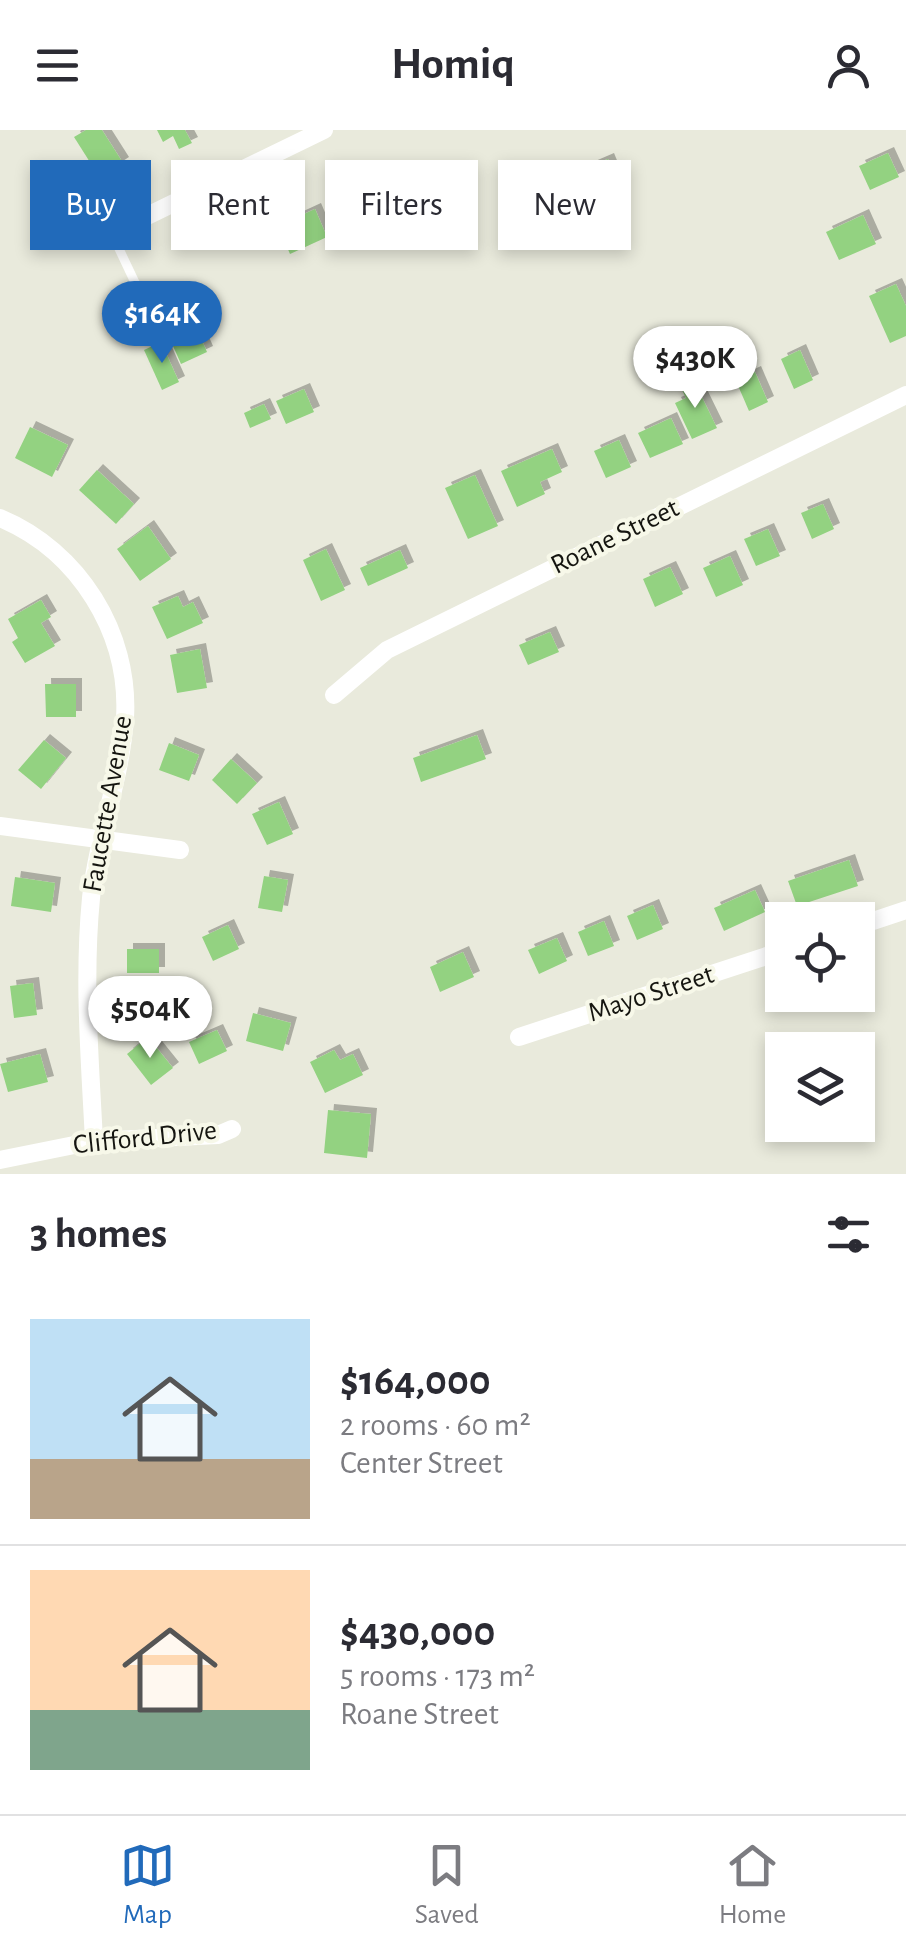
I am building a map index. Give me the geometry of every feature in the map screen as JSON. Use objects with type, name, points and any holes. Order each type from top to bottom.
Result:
[{"type":"street","points":[[151,214],[324,130]]},
{"type":"street","name":"Roane Street","points":[[334,695],[387,650],[906,395]]},
{"type":"street","name":"Faucette Avenue","points":[[0,518],[28,532],[70,566],[94,598],[113,638],[124,677],[125,722],[101,838],[85,990],[94,1142]]},
{"type":"street","points":[[0,826],[180,850]]},
{"type":"street","points":[[875,920],[906,910]]},
{"type":"street","name":"Mayo Street","points":[[518,1037],[765,956]]},
{"type":"street","name":"Clifford Drive","points":[[0,1160],[94,1142],[218,1135],[232,1129]]},
{"type":"lane","points":[[117,250],[158,331]]},
{"type":"building","points":[[86,130],[102,130],[121,160],[89,160],[74,137]]},
{"type":"building","points":[[157,130],[185,130],[192,143],[179,149],[173,136],[163,142]]},
{"type":"building","points":[[888,153],[899,177],[870,190],[859,166]]},
{"type":"building","points":[[315,209],[325,238],[305,247],[305,214]]},
{"type":"building","points":[[863,215],[876,244],[839,260],[826,232]]},
{"type":"building","points":[[896,284],[906,306],[906,336],[890,343],[869,296]]},
{"type":"building","points":[[191,316],[207,352],[181,364],[165,328]]},
{"type":"building","points":[[161,342],[179,382],[162,390],[144,350]]},
{"type":"building","points":[[800,350],[813,380],[794,389],[781,359]]},
{"type":"building","points":[[755,372],[768,402],[749,411],[736,381]]},
{"type":"building","points":[[693,379],[717,428],[692,439],[675,403],[686,398],[680,386]]},
{"type":"building","points":[[304,389],[314,412],[286,424],[276,401]]},
{"type":"building","points":[[264,404],[271,419],[250,428],[244,413]]},
{"type":"building","points":[[671,418],[683,444],[650,458],[638,433]]},
{"type":"building","points":[[30,427],[68,445],[52,477],[15,458]]},
{"type":"building","points":[[619,440],[631,467],[606,478],[594,451]]},
{"type":"building","points":[[552,449],[562,472],[540,482],[545,494],[517,507],[501,471]]},
{"type":"building","points":[[97,470],[134,504],[116,524],[79,490]]},
{"type":"building","points":[[475,475],[498,526],[468,539],[445,488]]},
{"type":"building","points":[[823,504],[834,529],[812,539],[801,513]]},
{"type":"building","points":[[148,526],[171,559],[140,581],[117,549]]},
{"type":"building","points":[[768,529],[780,556],[756,566],[744,539]]},
{"type":"building","points":[[326,549],[345,590],[321,601],[303,560]]},
{"type":"building","points":[[400,550],[408,568],[368,586],[360,568]]},
{"type":"building","points":[[730,556],[743,585],[716,597],[703,568]]},
{"type":"building","points":[[670,567],[683,594],[655,607],[643,579]]},
{"type":"building","points":[[178,596],[183,607],[193,602],[203,623],[167,639],[152,607]]},
{"type":"building","points":[[41,600],[51,617],[41,623],[55,646],[25,663],[12,642],[18,638],[8,619]]},
{"type":"building","points":[[550,632],[559,652],[528,665],[519,645]]},
{"type":"building","points":[[200,649],[207,688],[177,693],[170,655]]},
{"type":"building","points":[[45,684],[76,684],[76,717],[46,717]]},
{"type":"building","points":[[477,735],[486,759],[421,782],[413,758]]},
{"type":"building","points":[[44,740],[66,758],[41,789],[18,770]]},
{"type":"building","points":[[169,743],[199,755],[189,781],[159,770]]},
{"type":"building","points":[[231,759],[257,783],[237,804],[212,780]]},
{"type":"building","points":[[279,802],[293,834],[267,845],[252,814]]},
{"type":"building","points":[[849,860],[858,886],[809,902],[796,902],[788,881]]},
{"type":"building","points":[[264,876],[288,880],[282,912],[258,908]]},
{"type":"building","points":[[15,877],[55,883],[51,912],[11,906]]},
{"type":"building","points":[[755,890],[765,912],[724,931],[714,908]]},
{"type":"building","points":[[653,905],[663,929],[637,940],[627,916]]},
{"type":"building","points":[[604,921],[614,946],[588,956],[578,932]]},
{"type":"building","points":[[228,925],[239,949],[213,961],[202,937]]},
{"type":"building","points":[[557,938],[567,961],[539,974],[528,950]]},
{"type":"building","points":[[127,949],[159,949],[159,973],[127,973]]},
{"type":"building","points":[[463,952],[474,977],[440,992],[430,967]]},
{"type":"building","points":[[33,983],[37,1015],[14,1018],[10,986]]},
{"type":"building","points":[[253,1013],[291,1023],[283,1051],[246,1041]]},
{"type":"building","points":[[217,1030],[227,1051],[199,1064],[189,1042]]},
{"type":"building","points":[[148,1037],[173,1068],[151,1085],[127,1054]]},
{"type":"building","points":[[334,1050],[340,1060],[353,1054],[363,1075],[325,1093],[310,1062]]},
{"type":"building","points":[[40,1054],[48,1082],[8,1092],[0,1064]]},
{"type":"building","points":[[328,1110],[371,1114],[367,1158],[324,1153]]}]
